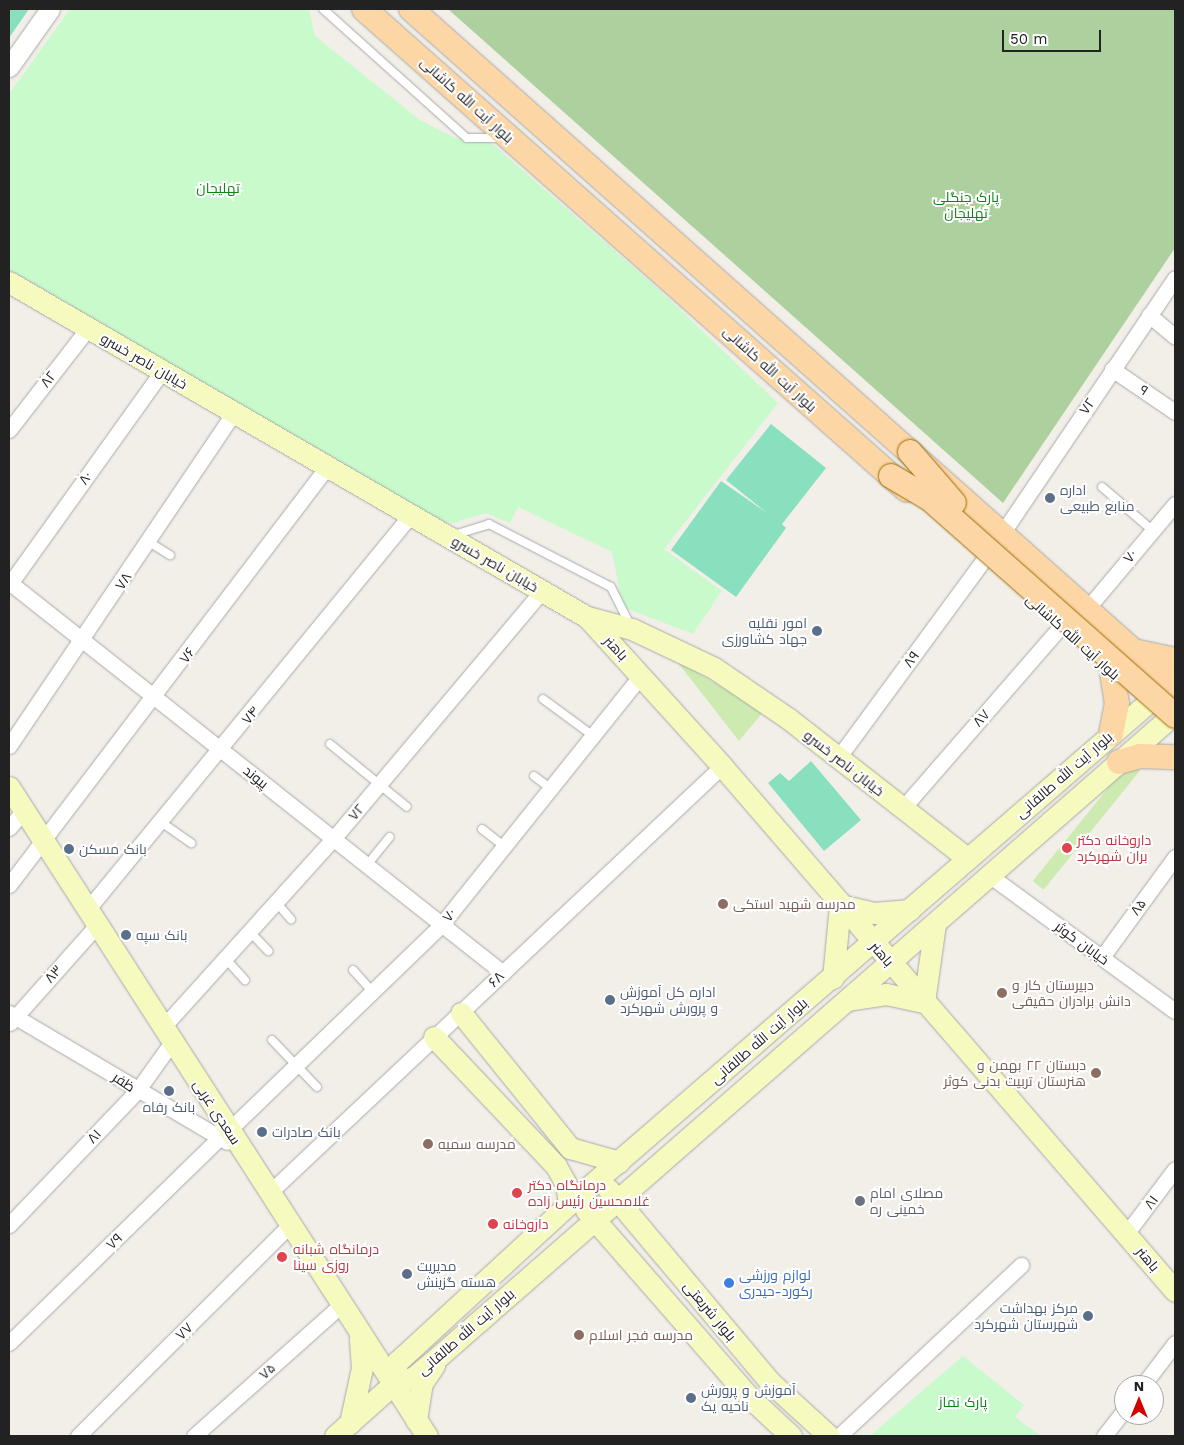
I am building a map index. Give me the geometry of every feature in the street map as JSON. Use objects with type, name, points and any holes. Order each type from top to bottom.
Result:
[{"type":"main road","name":"بلوار آیت الله کاشانی","points":[[364,9],[1147,703],[1173,704]]},
{"type":"main road","name":"بلوار آیت الله کاشانی","points":[[411,9],[1132,650],[1173,704]]},
{"type":"main road","name":"خیابان ناصر خسرو","points":[[9,282],[327,466],[409,517],[448,537],[587,617],[632,629],[714,668],[838,758],[968,859]]},
{"type":"main road","points":[[910,452],[938,489],[1173,704]]},
{"type":"main road","points":[[890,476],[930,499],[1173,704]]},
{"type":"main road","name":"باهنر","points":[[587,617],[722,766],[890,963],[1175,1291]]},
{"type":"main road","points":[[1132,650],[1175,660]]},
{"type":"main road","points":[[1111,734],[1117,704],[1112,672]]},
{"type":"main road","name":"بلوار آیت الله طالقانی","points":[[1147,703],[833,978],[573,1201],[396,1362],[392,1385],[414,1377],[439,1356],[848,1000],[1119,762],[1173,704]]},
{"type":"main road","points":[[1119,762],[1140,756],[1175,758]]},
{"type":"main road","name":"سعدی غربی","points":[[9,787],[167,1035],[224,1134],[240,1148],[270,1192],[392,1385],[422,1428]]},
{"type":"main road","points":[[833,978],[840,905],[874,913],[910,910]]},
{"type":"main road","points":[[848,1000],[886,994],[924,1002],[934,924]]},
{"type":"main road","points":[[461,1014],[570,1148],[572,1164],[556,1166]]},
{"type":"main road","name":"بلوار شریعتی","points":[[434,1037],[556,1166],[573,1201],[594,1220],[748,1396],[791,1436]]},
{"type":"main road","points":[[460,1066],[455,1053],[461,1042],[478,1038],[485,1044]]},
{"type":"main road","points":[[570,1148],[619,1162]]},
{"type":"main road","name":"بلوار شریعتی","points":[[599,1179],[769,1381],[829,1436]]},
{"type":"main road","points":[[360,1335],[369,1342],[394,1348],[423,1338]]},
{"type":"main road","points":[[343,1430],[362,1368],[360,1335]]},
{"type":"main road","points":[[422,1428],[422,1383],[439,1356]]},
{"type":"main road","points":[[343,1430],[392,1385]]},
{"type":"street","points":[[9,66],[50,9]]},
{"type":"street","name":"۷۲","points":[[1001,535],[1175,278]]},
{"type":"street","points":[[1149,315],[1175,337]]},
{"type":"street","name":"۸۲","points":[[9,430],[88,328]]},
{"type":"street","name":"۹","points":[[1112,369],[1175,412]]},
{"type":"street","name":"۸۰","points":[[9,583],[162,371]]},
{"type":"street","name":"۷۸","points":[[9,746],[84,639],[234,412]]},
{"type":"street","name":"۷۶","points":[[9,885],[156,696],[327,466]]},
{"type":"street","name":"۷۰","points":[[1086,610],[1175,504]]},
{"type":"street","name":"۷۴","points":[[92,917],[161,822],[222,750],[409,517]]},
{"type":"street","name":"۸۹","points":[[838,758],[984,559]]},
{"type":"street","name":"پیوند","points":[[9,583],[84,639],[441,925],[503,972]]},
{"type":"street","name":"۷۲","points":[[167,1035],[224,958],[334,839],[542,591]]},
{"type":"street","name":"۸۷","points":[[902,809],[1060,627]]},
{"type":"street","name":"۷۰","points":[[224,1134],[441,925],[641,675]]},
{"type":"street","name":"۶۸","points":[[270,1192],[722,766]]},
{"type":"street","points":[[9,828],[24,810]]},
{"type":"street","name":"۸۵","points":[[1102,957],[1175,857]]},
{"type":"street","name":"خیابان کوثر","points":[[990,875],[1175,1011]]},
{"type":"street","name":"۸۳","points":[[11,1018],[92,917]]},
{"type":"street","name":"ظفر","points":[[11,1018],[137,1091],[224,1134]]},
{"type":"street","name":"۸۱","points":[[9,1225],[137,1091],[167,1035]]},
{"type":"street","name":"۷۹","points":[[9,1343],[224,1134]]},
{"type":"street","name":"۸۱","points":[[1126,1234],[1175,1169]]},
{"type":"street","name":"۷۷","points":[[78,1436],[290,1225]]},
{"type":"street","points":[[839,1436],[1021,1265]]},
{"type":"street","name":"۷۵","points":[[194,1436],[341,1305]]},
{"type":"street","points":[[1151,1375],[1175,1343]]},
{"type":"street","points":[[1104,1436],[1114,1423]]},
{"type":"lane","points":[[323,9],[467,138],[510,138]]},
{"type":"lane","points":[[1102,487],[1152,530]]},
{"type":"lane","points":[[448,537],[489,524],[610,587],[632,629]]},
{"type":"lane","points":[[149,542],[170,555]]},
{"type":"lane","points":[[543,699],[592,735]]},
{"type":"lane","points":[[330,744],[407,807]]},
{"type":"lane","points":[[534,776],[550,788]]},
{"type":"lane","points":[[161,822],[191,843]]},
{"type":"lane","points":[[482,828],[504,846]]},
{"type":"lane","points":[[367,865],[390,837]]},
{"type":"lane","points":[[276,902],[291,919]]},
{"type":"lane","points":[[249,931],[268,950]]},
{"type":"lane","points":[[224,958],[246,980]]},
{"type":"lane","points":[[353,970],[372,991]]},
{"type":"lane","points":[[272,1040],[317,1087]]},
{"type":"green space","points":[[9,9],[29,9],[9,38]]},
{"type":"green space","name":"تهلیجان","points":[[70,9],[309,9],[315,36],[420,120],[455,138],[490,142],[656,287],[778,403],[664,549],[722,591],[693,634],[623,607],[612,552],[518,507],[510,523],[486,513],[453,523],[409,517],[9,271],[9,94]]},
{"type":"green space","name":"پارک جنگلی تهلیجان","points":[[448,9],[1175,9],[1175,248],[1003,503]]},
{"type":"green space","points":[[771,424],[826,468],[782,524],[786,528],[736,597],[671,550],[721,481],[767,513],[726,480]]},
{"type":"green space","points":[[675,659],[763,712],[739,741]]},
{"type":"green space","points":[[811,761],[861,820],[824,851],[768,783],[780,773],[789,781]]},
{"type":"green space","points":[[1129,762],[1140,771],[1044,890],[1033,881]]},
{"type":"green space","name":"پارک نماز","points":[[963,1356],[1024,1405],[1015,1417],[1041,1436],[870,1436]]},
{"type":"place","name":"اداره منابع طبیعی","points":[[1050,498]]},
{"type":"place","name":"امور نقلیه جهاد کشاورزی","points":[[817,631]]},
{"type":"place","name":"داروخانه دکتر بران شهرکرد","points":[[1067,848]]},
{"type":"place","name":"بانک مسکن","points":[[69,849]]},
{"type":"place","name":"مدرسه شهید استکی","points":[[723,904]]},
{"type":"place","name":"بانک سپه","points":[[126,935]]},
{"type":"place","name":"دبیرستان کار و دانش برادران حقیقی","points":[[1002,993]]},
{"type":"place","name":"اداره کل آموزش و پرورش شهرکرد","points":[[610,1000]]},
{"type":"place","name":"دبستان ۲۲ بهمن و هنرستان تربیت بدنی کوثر","points":[[1096,1073]]},
{"type":"place","name":"بانک رفاه","points":[[169,1091]]},
{"type":"place","name":"بانک صادرات","points":[[262,1132]]},
{"type":"place","name":"مدرسه سمیه","points":[[428,1144]]},
{"type":"place","name":"درمانگاه دکتر غلامحسین رئیس زاده","points":[[517,1193]]},
{"type":"place","name":"مصلای امام خمینی ره","points":[[860,1201]]},
{"type":"place","name":"داروخانه","points":[[493,1224]]},
{"type":"place","name":"درمانگاه شبانه روزی سینا","points":[[282,1257]]},
{"type":"place","name":"مدیریت هسته گزینش","points":[[407,1274]]},
{"type":"place","name":"لوازم ورزشی رکورد-حیدری","points":[[729,1283]]},
{"type":"place","name":"مرکز بهداشت شهرستان شهرکرد","points":[[1088,1316]]},
{"type":"place","name":"مدرسه فجر اسلام","points":[[579,1335]]},
{"type":"place","name":"آموزش و پرورش ناحیه یک","points":[[691,1398]]}]
